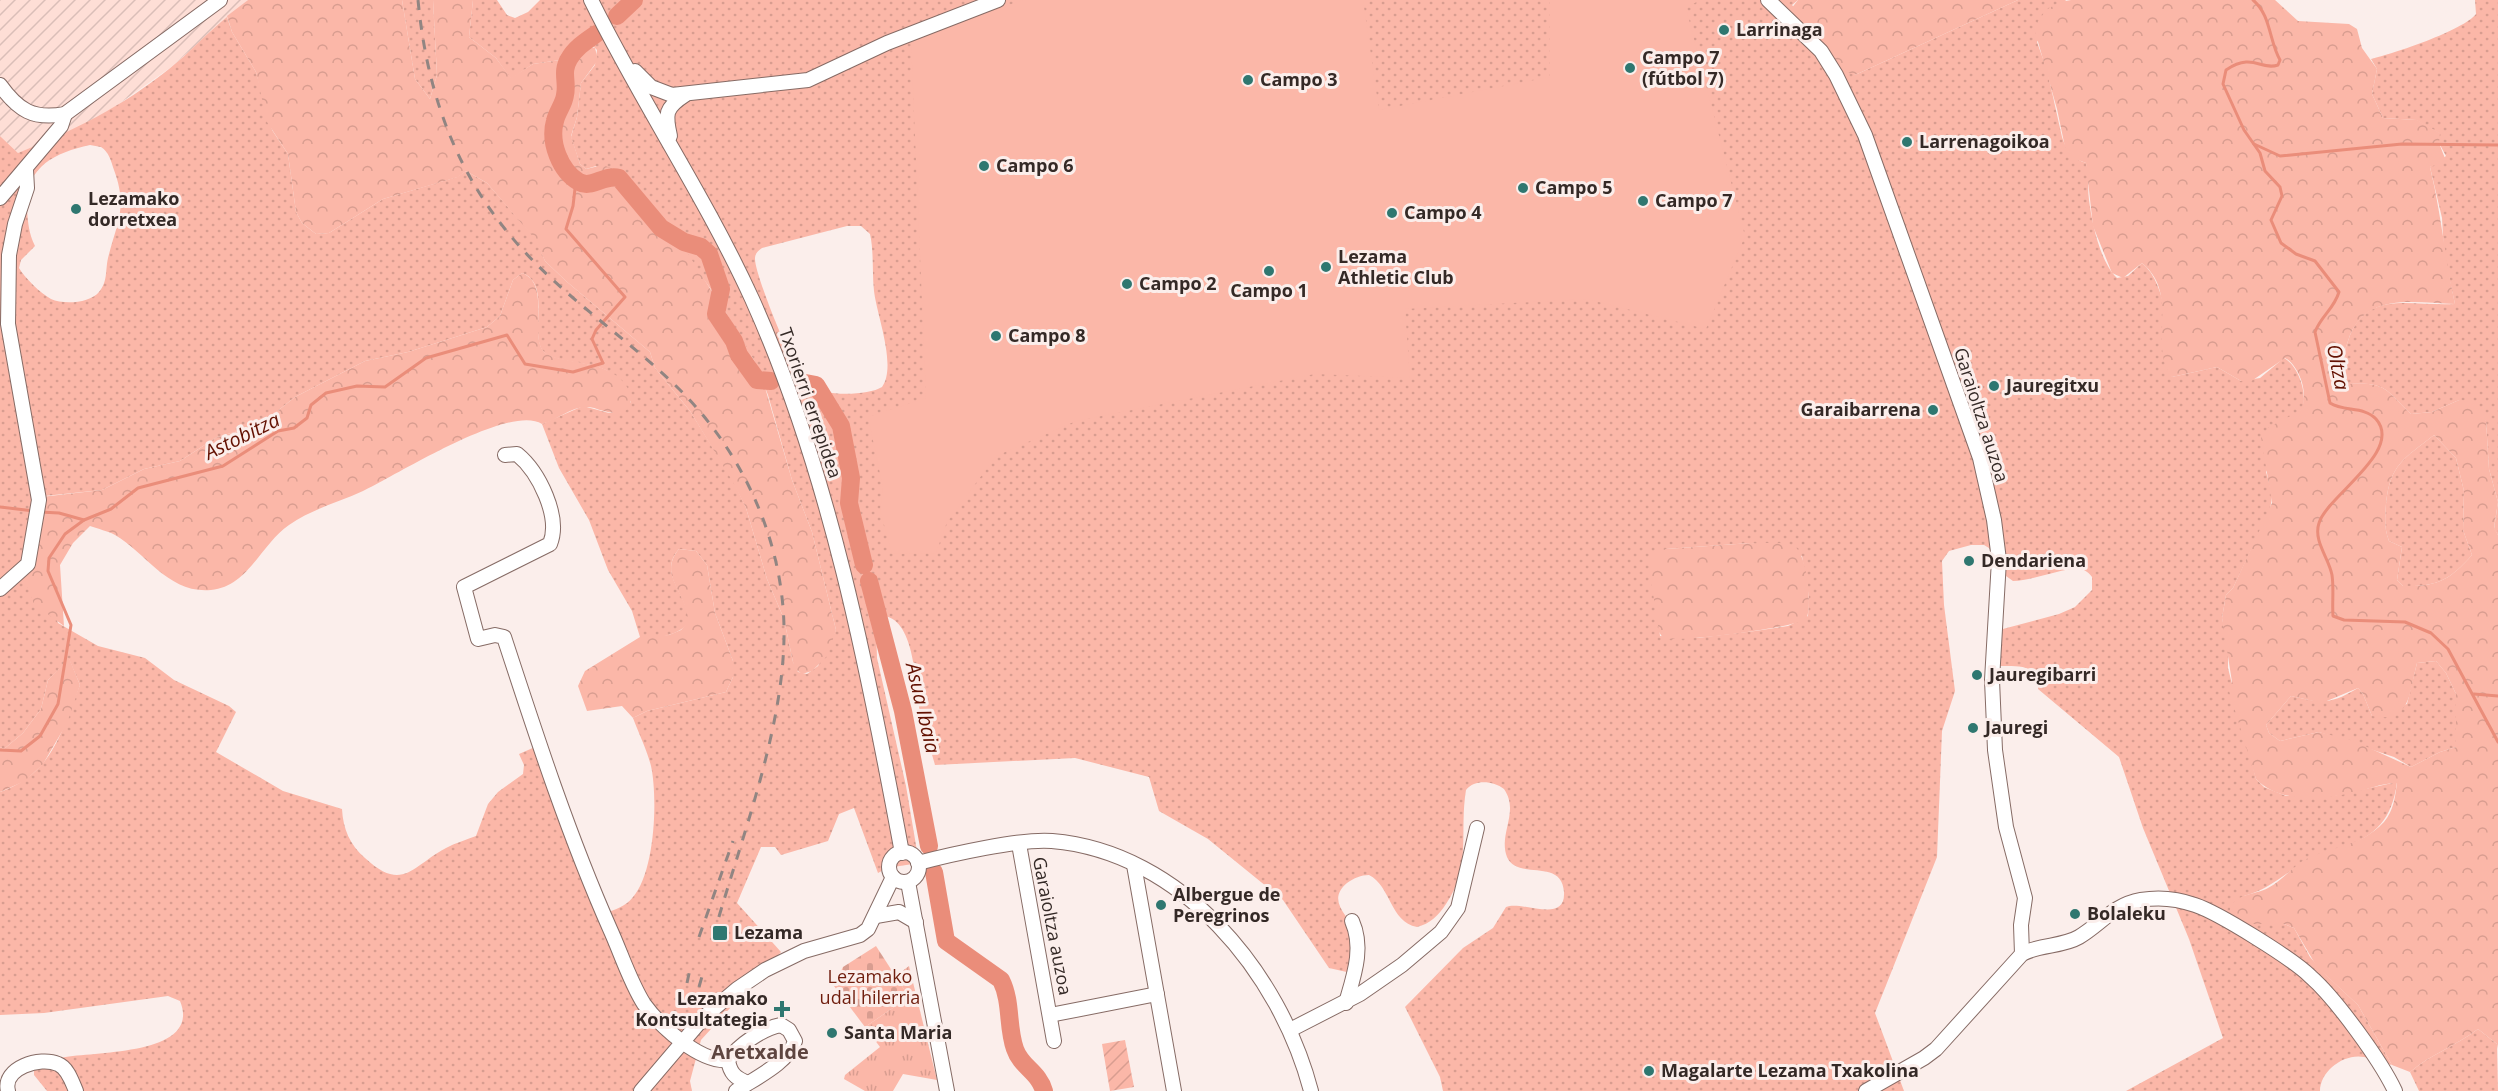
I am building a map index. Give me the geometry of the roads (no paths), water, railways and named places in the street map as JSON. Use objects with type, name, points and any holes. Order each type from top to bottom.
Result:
[{"type":"street","points":[[0,86],[14,104],[30,114],[51,117],[65,114],[220,0]]},
{"type":"street","name":"Txorierri errepidea","points":[[591,0],[753,300],[798,416],[822,492],[844,580],[902,853]]},
{"type":"street","points":[[650,107],[661,107],[670,99],[686,93],[808,81],[887,43],[998,0]]},
{"type":"street","name":"Garaioltza auzoa","points":[[1767,0],[1821,51],[1841,85],[1884,187],[1980,458],[1994,520],[1999,560],[1992,680],[1995,750],[2006,827],[2025,898],[2021,925],[2022,954]]},
{"type":"street","points":[[620,53],[651,87],[670,99]]},
{"type":"street","points":[[670,99],[667,122],[676,154]]},
{"type":"street","points":[[0,198],[61,126],[65,114]]},
{"type":"street","points":[[0,589],[28,564],[39,500],[8,324],[9,255],[15,224],[27,188],[26,170]]},
{"type":"street","points":[[505,455],[518,454],[531,465],[550,508],[555,532],[550,544],[464,586],[474,629],[478,639],[495,635],[504,637],[554,788],[644,1003],[663,1025],[683,1041],[716,1061],[728,1060]]},
{"type":"street","points":[[1290,1030],[1346,1003],[1402,965],[1451,920],[1458,908],[1477,828]]},
{"type":"street","name":"Garaioltza auzoa","points":[[918,863],[1018,844],[1051,841],[1083,846],[1134,865],[1154,876],[1189,900],[1226,934],[1250,963],[1290,1030],[1311,1091]]},
{"type":"street","name":"Garaioltza auzoa","points":[[1018,844],[1054,1041]]},
{"type":"street","points":[[641,1091],[683,1041],[719,1004],[765,970],[811,948],[860,935],[868,929],[892,878],[889,866],[896,855],[902,853],[912,855],[918,863],[917,874],[909,882],[892,878]]},
{"type":"street","points":[[1134,865],[1174,1091]]},
{"type":"street","points":[[1138,889],[1147,879],[1154,876]]},
{"type":"street","points":[[909,882],[947,1091]]},
{"type":"street","points":[[1866,1091],[1936,1049],[2022,954],[2033,948],[2077,939],[2114,909],[2127,904],[2162,899],[2198,906],[2296,964],[2312,977],[2370,1052],[2395,1091]]},
{"type":"street","points":[[876,916],[899,912],[916,922]]},
{"type":"street","points":[[1346,1003],[1358,958],[1359,937],[1352,921]]},
{"type":"street","name":"Garaioltza auzoa","points":[[1050,1015],[1157,994]]},
{"type":"street","points":[[736,1091],[748,1083],[791,1052],[795,1041],[789,1029],[781,1024],[773,1026],[735,1050],[728,1060],[730,1071],[737,1079],[748,1083]]},
{"type":"street","points":[[8,1091],[6,1086],[11,1073],[23,1066],[45,1062],[57,1064],[63,1068],[68,1073],[76,1091]]},
{"type":"waterway","name":"Asua Ibaia","points":[[617,16],[634,0]]},
{"type":"waterway","name":"Oltza","points":[[2253,0],[2267,21],[2280,60],[2278,65],[2272,66],[2250,62],[2235,65],[2226,70],[2223,84],[2244,130],[2260,153],[2265,171],[2280,187],[2282,196],[2271,220],[2281,243],[2296,254],[2315,261],[2339,292],[2315,332],[2330,403],[2366,412],[2376,419],[2382,432],[2380,445],[2372,459],[2325,512],[2319,523],[2318,536],[2332,575],[2333,616],[2344,620],[2405,622],[2431,633],[2448,649],[2498,742]]},
{"type":"waterway","name":"Asua Ibaia","points":[[596,34],[574,51],[565,68],[566,90],[554,129],[555,147],[561,163],[572,177],[584,184],[608,178],[619,178],[661,228],[684,242],[701,247],[709,254],[721,289],[716,314],[734,341],[739,355],[757,380],[771,381]]},
{"type":"waterway","points":[[2254,144],[2280,156],[2402,144],[2498,145]]},
{"type":"waterway","name":"Astobitza","points":[[40,512],[59,513],[84,520],[111,509],[138,488],[223,466],[278,431],[294,428],[307,418],[311,405],[326,393],[357,386],[385,387],[426,358],[507,335],[525,364],[573,372],[603,363],[592,339],[596,330],[625,297],[566,229],[573,206],[576,180]]},
{"type":"waterway","name":"Asua Ibaia","points":[[795,381],[816,385],[841,426],[851,478],[849,503],[864,565]]},
{"type":"waterway","name":"Astobitza","points":[[0,507],[34,511]]},
{"type":"waterway","points":[[0,750],[21,751],[40,736],[58,704],[71,625],[48,571],[49,558],[65,534],[84,520]]},
{"type":"waterway","name":"Asua Ibaia","points":[[869,581],[903,711],[929,846]]},
{"type":"waterway","points":[[2474,694],[2498,696]]},
{"type":"waterway","name":"Asua Ibaia","points":[[934,872],[946,941],[1001,980],[1007,997],[1015,1049],[1021,1060],[1042,1084],[1044,1091]]},
{"type":"railway","points":[[418,0],[427,62],[444,121],[470,177],[486,203],[505,229],[544,272],[655,366],[699,410],[738,465],[766,527],[781,592],[784,626],[783,665],[759,785],[712,941]]},
{"type":"railway","points":[[699,937],[733,841]]},
{"type":"railway","points":[[687,983],[690,969]]},
{"type":"railway","points":[[699,987],[703,973]]},
{"type":"place","name":"Larrinaga","points":[[1724,30]]},
{"type":"place","name":"Campo 7 (fútbol 7)","points":[[1630,68]]},
{"type":"place","name":"Campo 3","points":[[1248,80]]},
{"type":"place","name":"Larrenagoikoa","points":[[1907,142]]},
{"type":"place","name":"Campo 6","points":[[984,166]]},
{"type":"place","name":"Campo 5","points":[[1523,188]]},
{"type":"place","name":"Campo 7","points":[[1643,201]]},
{"type":"place","name":"Lezamako dorretxea","points":[[76,209]]},
{"type":"place","name":"Campo 4","points":[[1392,213]]},
{"type":"place","name":"Lezama Athletic Club","points":[[1326,267]]},
{"type":"place","name":"Campo 1","points":[[1269,271]]},
{"type":"place","name":"Campo 2","points":[[1127,284]]},
{"type":"place","name":"Campo 8","points":[[996,336]]},
{"type":"place","name":"Jauregitxu","points":[[1994,386]]},
{"type":"place","name":"Garaibarrena","points":[[1933,410]]},
{"type":"place","name":"Dendariena","points":[[1969,561]]},
{"type":"place","name":"Jauregibarri","points":[[1977,675]]},
{"type":"place","name":"Jauregi","points":[[1973,728]]},
{"type":"place","name":"Albergue de Peregrinos","points":[[1161,905]]},
{"type":"place","name":"Bolaleku","points":[[2075,914]]},
{"type":"place","name":"Lezama","points":[[720,933]]},
{"type":"place","name":"Lezamako Kontsultategia","points":[[782,1009]]},
{"type":"place","name":"Santa Maria","points":[[832,1033]]},
{"type":"place","name":"Magalarte Lezama Txakolina","points":[[1649,1071]]},
{"type":"district","name":"Aretxalde","points":[[760,1052]]},
{"type":"park label","name":"Lezamako udal hilerria","points":[[870,987]]}]
